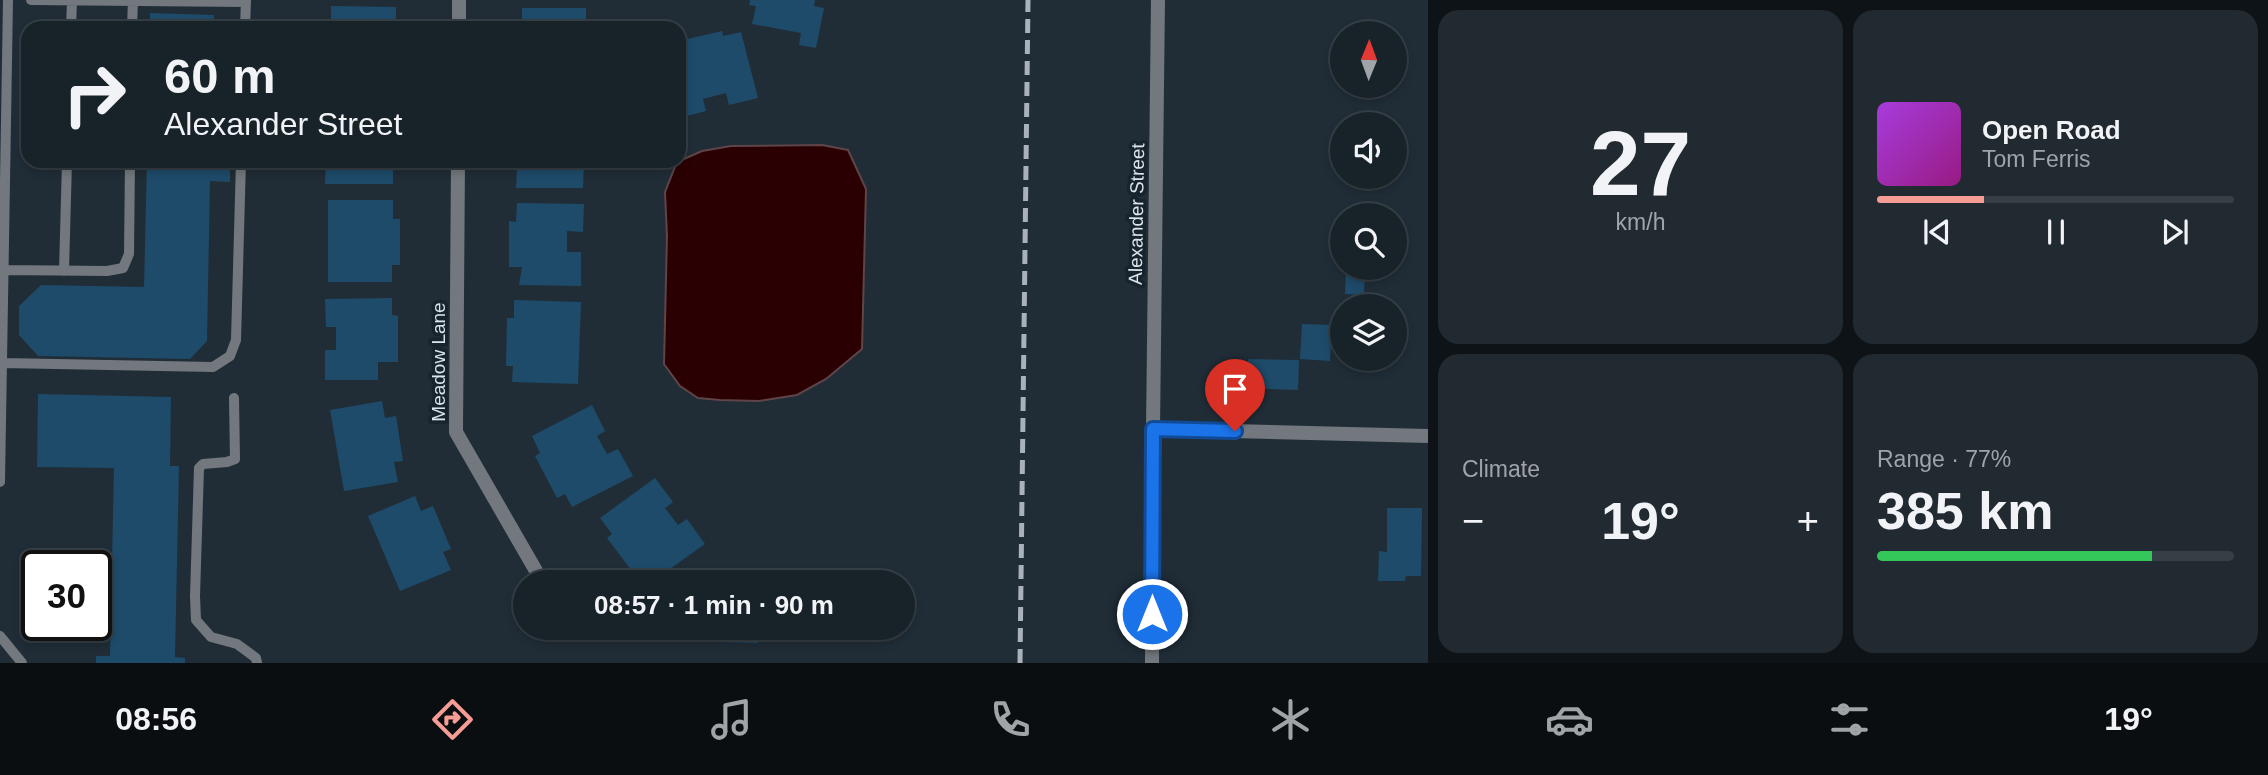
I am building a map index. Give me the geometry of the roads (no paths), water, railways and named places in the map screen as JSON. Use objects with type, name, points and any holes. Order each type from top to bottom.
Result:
[{"type":"street","points":[[459,0],[459,21]]},
{"type":"street","name":"Alexander Street","points":[[1152,663],[1158,0]]},
{"type":"street","name":"Meadow Lane","points":[[458,168],[456,432],[536,570]]},
{"type":"street","points":[[1153,429],[1428,436]]},
{"type":"lane","points":[[0,482],[8,0]]},
{"type":"lane","points":[[30,0],[246,1],[245,21]]},
{"type":"lane","points":[[71,21],[72,1]]},
{"type":"lane","points":[[132,21],[133,1]]},
{"type":"lane","points":[[64,271],[67,168]]},
{"type":"lane","points":[[4,270],[107,271],[124,268],[129,254],[130,168]]},
{"type":"lane","points":[[3,363],[213,367],[230,356],[236,340],[241,168]]},
{"type":"lane","points":[[234,398],[235,459],[203,464],[199,468],[195,596],[197,620],[211,637],[237,644],[256,658],[257,663]]},
{"type":"lane","points":[[0,636],[22,663]]},
{"type":"railway","points":[[1020,663],[1028,0]]}]
